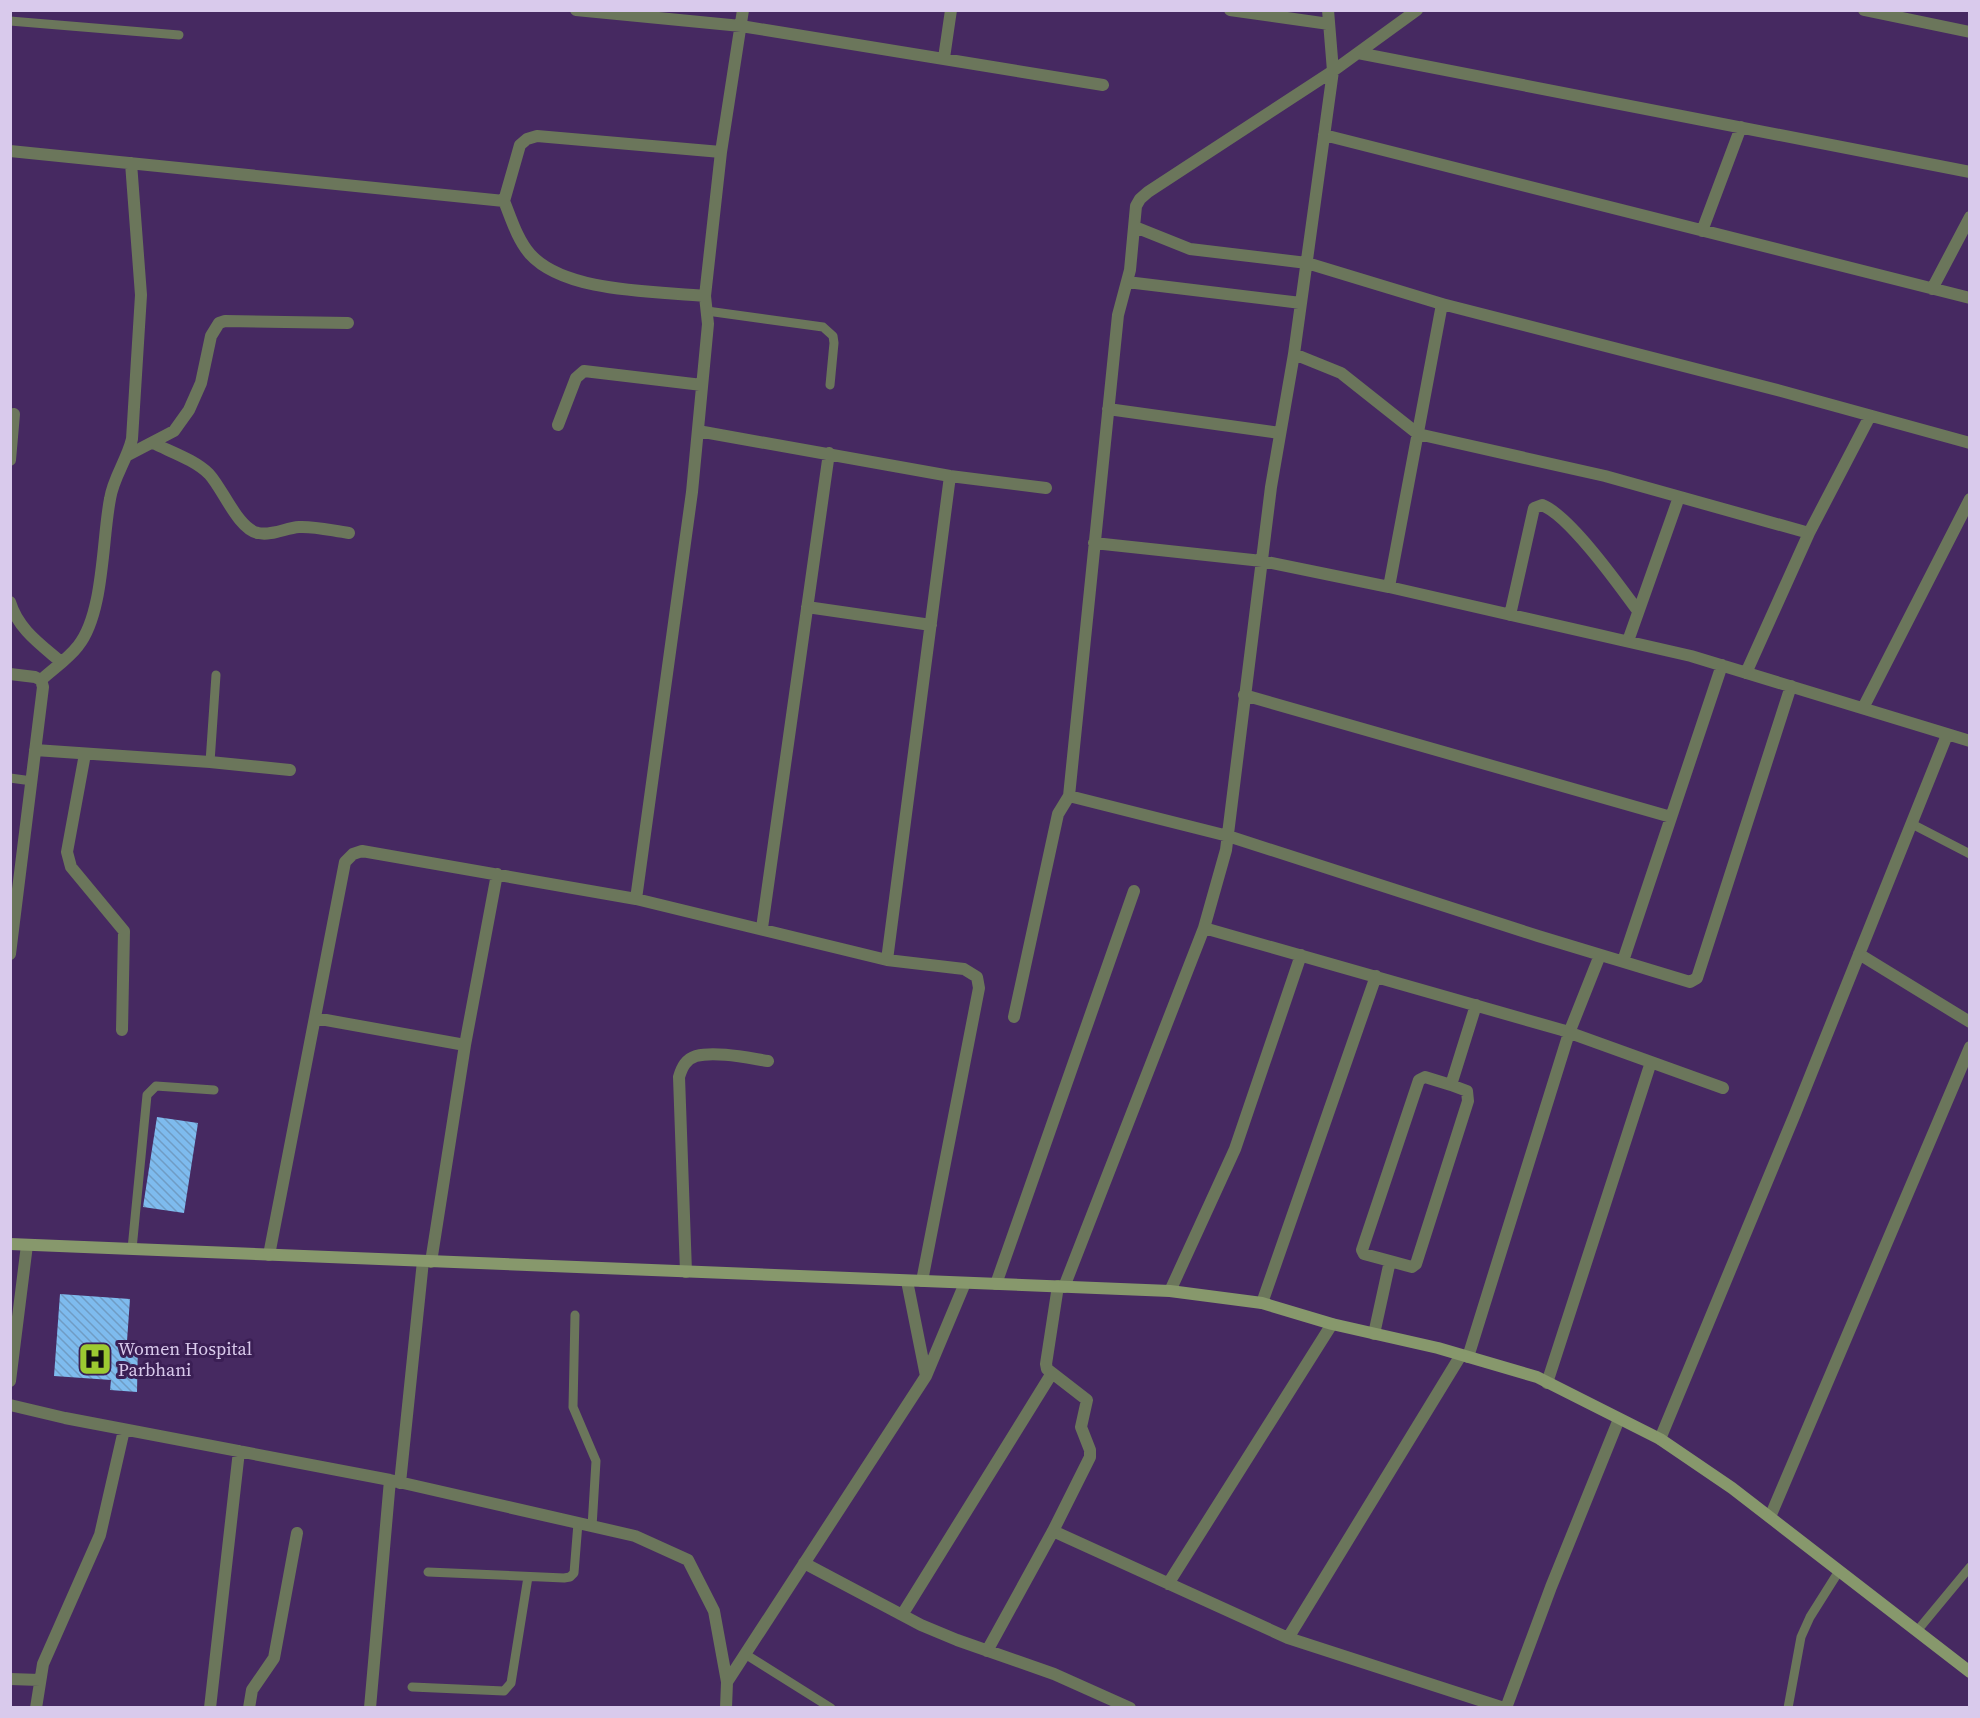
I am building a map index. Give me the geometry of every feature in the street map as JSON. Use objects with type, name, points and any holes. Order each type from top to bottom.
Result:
[{"type":"street","points":[[576,10],[741,26],[1103,85]]},
{"type":"street","points":[[636,899],[690,504],[708,324],[705,296],[721,152],[742,10]]},
{"type":"street","points":[[944,58],[951,10]]},
{"type":"street","points":[[1230,10],[1329,24]]},
{"type":"street","points":[[987,1651],[1053,1531],[1090,1454],[1081,1427],[1087,1400],[1047,1369],[1046,1359],[1061,1287],[1204,928],[1226,850],[1271,487],[1294,354],[1333,71],[1328,10]]},
{"type":"street","points":[[1014,1017],[1058,814],[1070,796],[1118,315],[1130,270],[1136,206],[1140,199],[1333,71],[1417,10]]},
{"type":"street","points":[[1864,10],[1920,16],[1970,32]]},
{"type":"street","points":[[1358,53],[1970,172]]},
{"type":"street","points":[[1702,231],[1742,127]]},
{"type":"street","points":[[1324,135],[1970,298]]},
{"type":"street","points":[[705,296],[598,286],[557,273],[543,265],[530,253],[518,235],[504,201],[520,145],[527,139],[537,136],[721,152]]},
{"type":"street","points":[[10,151],[504,201]]},
{"type":"street","points":[[41,680],[79,645],[96,605],[110,497],[128,455],[133,425],[141,295],[131,163]]},
{"type":"street","points":[[1932,289],[1970,217]]},
{"type":"street","points":[[1135,227],[1190,249],[1307,263],[1442,304],[1970,443]]},
{"type":"street","points":[[1127,282],[1301,303]]},
{"type":"street","points":[[1389,587],[1442,304]]},
{"type":"street","points":[[128,455],[174,431],[189,410],[201,383],[212,336],[219,323],[225,321],[348,323]]},
{"type":"street","points":[[1294,354],[1341,373],[1418,434],[1605,476],[1809,533]]},
{"type":"street","points":[[558,425],[576,378],[584,371],[702,385]]},
{"type":"street","points":[[1108,409],[1280,433]]},
{"type":"street","points":[[10,460],[14,414]]},
{"type":"street","points":[[1746,672],[1809,533],[1870,416]]},
{"type":"street","points":[[698,431],[950,476],[1046,488]]},
{"type":"street","points":[[153,443],[208,473],[250,530],[267,533],[307,527],[349,533]]},
{"type":"street","points":[[762,928],[829,453]]},
{"type":"street","points":[[887,960],[950,476]]},
{"type":"street","points":[[1628,641],[1679,496]]},
{"type":"street","points":[[1863,708],[1970,499]]},
{"type":"street","points":[[1510,615],[1534,508],[1542,505],[1562,517],[1617,582],[1638,611]]},
{"type":"street","points":[[1094,543],[1262,561],[1628,641],[1746,672],[1970,741]]},
{"type":"street","points":[[10,602],[17,620],[25,631],[60,662]]},
{"type":"street","points":[[807,607],[931,625]]},
{"type":"street","points":[[1623,962],[1722,665]]},
{"type":"street","points":[[10,674],[35,677],[41,680],[43,687],[10,954]]},
{"type":"street","points":[[1070,796],[1228,836],[1690,982],[1697,978],[1791,686]]},
{"type":"street","points":[[1244,696],[1671,817]]},
{"type":"street","points":[[1660,1439],[1947,735]]},
{"type":"street","points":[[35,750],[290,770]]},
{"type":"street","points":[[85,754],[67,852],[68,860],[71,867],[124,931],[122,1030]]},
{"type":"street","points":[[269,1255],[345,862],[353,854],[362,851],[636,899],[887,960],[964,969],[977,977],[979,984],[922,1281]]},
{"type":"street","points":[[370,1707],[395,1482],[427,1262],[497,874]]},
{"type":"street","points":[[996,1284],[1134,891]]},
{"type":"street","points":[[1204,928],[1569,1033],[1723,1088]]},
{"type":"street","points":[[1859,954],[1970,1022]]},
{"type":"street","points":[[1170,1291],[1235,1149],[1301,955]]},
{"type":"street","points":[[1288,1638],[1464,1356],[1569,1033],[1600,955]]},
{"type":"street","points":[[1262,1303],[1376,976]]},
{"type":"street","points":[[1451,1084],[1476,1005]]},
{"type":"street","points":[[315,1018],[465,1045]]},
{"type":"street","points":[[1770,1517],[1970,1047]]},
{"type":"street","points":[[686,1272],[679,1077],[682,1068],[696,1056],[715,1055],[768,1061]]},
{"type":"street","points":[[1546,1383],[1651,1062]]},
{"type":"street","points":[[1425,1077],[1467,1091],[1469,1097],[1416,1264],[1412,1266],[1390,1261],[1364,1254],[1362,1250],[1419,1080],[1425,1077]]},
{"type":"street","points":[[10,1244],[1170,1291],[1262,1303],[1332,1324],[1464,1356],[1537,1377],[1660,1439],[1732,1488],[1970,1672]]},
{"type":"street","points":[[10,1381],[27,1245]]},
{"type":"street","points":[[1374,1334],[1390,1261]]},
{"type":"street","points":[[907,1281],[926,1376]]},
{"type":"street","points":[[727,1682],[926,1376],[965,1282]]},
{"type":"street","points":[[1168,1584],[1332,1324]]},
{"type":"street","points":[[902,1615],[1052,1373]]},
{"type":"street","points":[[10,1405],[124,1430],[395,1482],[635,1536],[688,1560],[714,1611],[727,1682],[726,1707]]},
{"type":"street","points":[[1053,1531],[1288,1638],[1505,1707],[1619,1419]]},
{"type":"street","points":[[36,1707],[43,1664],[100,1535],[124,1430]]},
{"type":"street","points":[[210,1707],[239,1451]]},
{"type":"street","points":[[249,1707],[252,1690],[274,1658],[297,1533]]},
{"type":"street","points":[[804,1563],[902,1615],[957,1640],[1054,1674],[1130,1707]]},
{"type":"street","points":[[10,1679],[40,1680]]},
{"type":"lane","points":[[10,21],[180,35]]},
{"type":"lane","points":[[707,311],[822,327],[833,336],[834,343],[830,385]]},
{"type":"lane","points":[[210,762],[216,675]]},
{"type":"lane","points":[[10,778],[32,781]]},
{"type":"lane","points":[[1912,824],[1970,854]]},
{"type":"lane","points":[[132,1249],[147,1095],[156,1086],[214,1090]]},
{"type":"lane","points":[[575,1315],[573,1407],[596,1461],[592,1527]]},
{"type":"lane","points":[[428,1572],[570,1577],[574,1573],[578,1523]]},
{"type":"lane","points":[[1917,1631],[1970,1567]]},
{"type":"lane","points":[[1788,1707],[1801,1637],[1810,1617],[1839,1571]]},
{"type":"lane","points":[[412,1687],[504,1691],[508,1688],[511,1683],[528,1577]]},
{"type":"lane","points":[[745,1654],[831,1707]]},
{"type":"building","points":[[157,1117],[198,1123],[184,1213],[143,1207]]},
{"type":"building","points":[[60,1294],[130,1299],[127,1341],[138,1342],[137,1392],[110,1390],[111,1380],[54,1376]]},
{"type":"place","name":"Women Hospital Parbhani","points":[[95,1359]]}]
